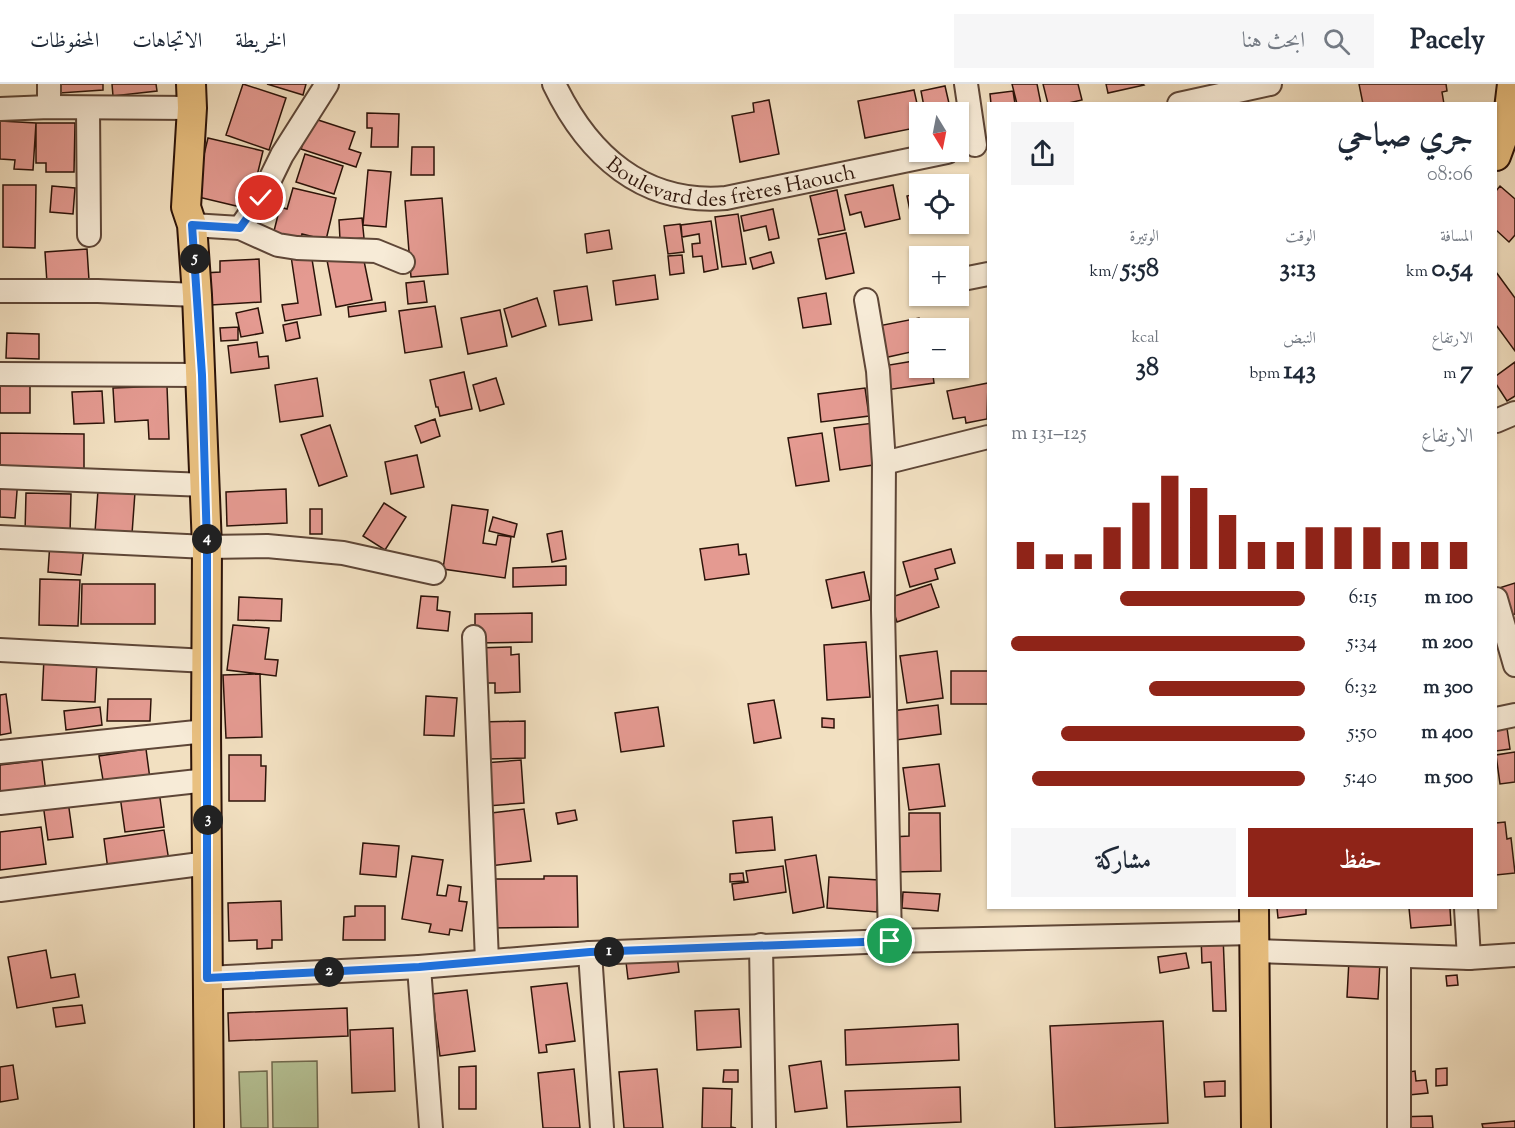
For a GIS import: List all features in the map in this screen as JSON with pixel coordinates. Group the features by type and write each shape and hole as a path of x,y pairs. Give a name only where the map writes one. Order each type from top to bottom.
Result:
{"main road":[{"path":"1504,152 1512,84"},
{"path":"191,96 186,207 192,225 202,375 206,485 209,1128"},
{"path":"1254,930 1256,1128"}],"street":[{"path":"49,84 49,107"},
{"path":"240,228 261,198 282,155 327,84"},
{"name":"Boulevard des frères Haouch","path":"554,84 577,124 610,162 641,184 659,192 707,200 726,198 909,160"},
{"path":"966,84 974,146"},
{"path":"1197,102 1225,99 1270,84"},
{"path":"0,109 88,108 191,96"},
{"path":"88,108 89,236"},
{"path":"192,225 240,228 278,245 297,248 366,250 385,254 403,262"},
{"path":"969,278 987,274"},
{"path":"0,291 98,291 197,295"},
{"path":"866,300 878,371 884,463 883,610 890,941"},
{"path":"0,374 202,375"},
{"path":"1497,421 1515,413"},
{"path":"884,463 987,437"},
{"path":"0,477 206,485"},
{"path":"0,537 207,547 267,546 343,553 434,573"},
{"path":"1497,611 1515,665"},
{"path":"474,637 487,961"},
{"path":"0,650 207,661"},
{"path":"1497,718 1515,715"},
{"path":"0,752 206,731"},
{"path":"0,803 207,780"},
{"path":"0,890 208,863"},
{"path":"1466,909 1469,958"},
{"path":"207,978 419,967 590,952 1254,930 1400,956 1469,958 1515,955"},
{"path":"761,945 764,1128"},
{"path":"590,952 602,1128"},
{"path":"1400,956 1400,1128"},
{"path":"419,967 430,1128"}],"green space":[{"path":"317,1061 318,1128 273,1128 272,1062"},
{"path":"267,1071 268,1128 241,1128 239,1072"}],"building":[{"path":"60,84 103,84 103,90 60,93"},
{"path":"112,84 156,84 157,91 113,96"},
{"path":"243,84 286,98 269,150 226,135"},
{"path":"267,84 306,84 303,95"},
{"path":"1012,84 1037,84 1041,102 1016,102"},
{"path":"1043,84 1078,84 1082,100 1048,102"},
{"path":"1106,84 1143,84 1144,85 1108,93"},
{"path":"1359,84 1446,84 1447,91 1442,92 1444,102 1363,102"},
{"path":"945,86 949,102 923,102 921,91"},
{"path":"914,90 917,102 909,102 909,129 865,138 858,101"},
{"path":"1013,91 1015,102 991,102 990,94"},
{"path":"769,100 779,154 740,162 732,116 754,112 753,103"},
{"path":"367,113 399,114 398,147 371,147 372,128 367,128"},
{"path":"312,118 355,132 349,149 361,153 356,167 301,149"},
{"path":"0,121 36,123 33,170 14,169 15,160 0,159"},
{"path":"36,123 75,123 74,172 46,172 46,163 36,163"},
{"path":"208,138 263,151 249,209 194,196"},
{"path":"412,147 434,147 434,175 411,175"},
{"path":"305,154 343,166 334,194 296,182"},
{"path":"368,170 391,172 386,227 363,225"},
{"path":"3,185 36,185 35,248 3,247"},
{"path":"893,185 900,219 865,227 861,212 850,215 845,195"},
{"path":"52,186 75,188 73,214 50,212"},
{"path":"1500,186 1515,199 1515,235 1509,242 1497,231 1497,190"},
{"path":"293,188 336,198 326,240 302,234 300,242 273,235 280,207 287,209"},
{"path":"837,190 845,230 819,235 810,196"},
{"path":"442,198 448,274 411,277 405,201"},
{"path":"773,209 779,238 769,240 766,226 744,231 741,216"},
{"path":"738,214 746,264 722,267 715,217"},
{"path":"362,218 364,238 340,240 339,220"},
{"path":"711,221 718,269 704,272 702,256 693,257 692,244 700,243 699,234 682,237 681,225"},
{"path":"680,224 684,252 668,254 664,226"},
{"path":"609,230 612,249 587,253 585,234"},
{"path":"846,233 854,273 826,279 818,239"},
{"path":"87,249 89,280 47,283 45,252"},
{"path":"771,252 774,263 753,269 750,258"},
{"path":"311,253 321,315 285,321 282,305 298,303 291,256"},
{"path":"326,255 363,256 372,300 336,307"},
{"path":"682,255 684,273 670,275 668,256"},
{"path":"259,259 261,302 211,305 204,273 220,272 220,261"},
{"path":"1497,273 1515,298 1515,351 1497,326"},
{"path":"655,275 658,299 616,305 613,281"},
{"path":"424,281 427,302 408,304 406,283"},
{"path":"587,286 592,320 559,325 554,291"},
{"path":"826,293 831,324 803,328 798,298"},
{"path":"537,298 546,326 512,337 504,309"},
{"path":"385,302 386,311 349,317 348,307"},
{"path":"435,306 442,347 405,353 399,311"},
{"path":"258,308 263,333 241,337 236,313"},
{"path":"500,310 507,346 468,354 461,318"},
{"path":"909,320 909,352 879,359 873,327"},
{"path":"297,322 300,338 286,341 283,325"},
{"path":"238,327 238,340 221,341 220,328"},
{"path":"7,333 39,334 39,359 6,358"},
{"path":"257,342 259,357 268,356 269,368 231,373 228,346"},
{"path":"909,362 909,378 933,378 934,383 886,390 883,366"},
{"path":"1515,362 1515,396 1507,401 1497,386 1497,375"},
{"path":"464,372 472,409 440,416 430,380"},
{"path":"317,378 323,416 280,422 275,385"},
{"path":"496,378 504,404 480,411 473,385"},
{"path":"0,380 30,380 30,413 0,413"},
{"path":"987,383 987,419 966,423 965,417 953,419 947,391"},
{"path":"167,386 169,439 149,439 148,420 115,422 113,388"},
{"path":"865,388 869,416 821,422 818,394"},
{"path":"102,391 104,423 74,424 72,392"},
{"path":"435,419 440,436 421,443 415,426"},
{"path":"874,423 880,464 840,470 834,428"},
{"path":"330,425 347,476 319,486 301,435"},
{"path":"0,433 84,434 84,473 0,473"},
{"path":"822,433 829,481 796,486 788,438"},
{"path":"417,455 424,487 391,494 385,462"},
{"path":"0,476 18,478 15,518 0,517"},
{"path":"286,489 287,523 227,526 226,492"},
{"path":"98,490 135,492 132,534 95,532"},
{"path":"26,493 71,494 70,534 25,533"},
{"path":"384,503 406,517 385,550 363,536"},
{"path":"452,505 488,510 483,543 496,545 498,535 511,537 505,578 443,569"},
{"path":"310,509 322,509 322,534 310,534"},
{"path":"493,517 517,524 514,537 489,531"},
{"path":"562,531 566,559 552,562 547,534"},
{"path":"50,542 84,545 81,575 48,572"},
{"path":"738,544 739,555 746,554 749,574 705,580 700,549"},
{"path":"951,549 955,563 935,569 938,579 910,587 903,562"},
{"path":"566,566 566,585 513,587 513,568"},
{"path":"864,572 870,600 832,608 826,580"},
{"path":"40,579 80,580 78,626 39,625"},
{"path":"1515,583 1515,614 1503,618 1497,589"},
{"path":"82,584 155,584 155,624 81,624"},
{"path":"931,584 939,607 897,622 889,598"},
{"path":"421,596 438,597 437,610 450,612 448,631 417,628"},
{"path":"239,597 282,599 281,621 238,620"},
{"path":"532,613 532,642 475,643 475,614"},
{"path":"233,625 269,628 265,659 278,660 276,676 227,670"},
{"path":"866,642 870,697 827,700 824,645"},
{"path":"511,647 511,655 519,654 520,692 495,693 495,683 477,683 476,648"},
{"path":"937,651 943,698 907,703 900,656"},
{"path":"44,658 97,660 95,702 42,700"},
{"path":"951,671 987,671 987,704 951,704"},
{"path":"260,674 262,737 226,738 223,675"},
{"path":"6,694 11,733 0,735 0,695"},
{"path":"426,696 457,698 454,736 424,735"},
{"path":"108,699 151,699 150,721 107,721"},
{"path":"774,700 781,738 754,743 748,704"},
{"path":"938,705 941,734 896,740 892,711"},
{"path":"100,707 102,725 66,730 64,711"},
{"path":"658,707 664,746 621,752 615,713"},
{"path":"822,718 834,719 834,728 822,727"},
{"path":"525,721 525,758 488,759 480,722"},
{"path":"1506,721 1510,749 1497,751 1497,722"},
{"path":"146,749 150,779 104,786 99,756"},
{"path":"1515,752 1515,782 1500,784 1497,755"},
{"path":"229,755 261,755 261,766 266,766 265,801 229,801"},
{"path":"42,760 46,793 0,798 0,765"},
{"path":"521,760 524,803 487,806 484,763"},
{"path":"939,764 945,806 909,810 903,768"},
{"path":"159,791 164,827 125,832 120,796"},
{"path":"68,801 73,837 48,840 43,804"},
{"path":"524,809 531,861 490,866 483,814"},
{"path":"575,810 577,820 558,824 556,813"},
{"path":"909,813 940,813 941,871 892,872 892,837 909,836"},
{"path":"772,817 775,850 736,853 733,821"},
{"path":"1505,822 1507,839 1511,838 1515,873 1497,875 1497,823"},
{"path":"41,827 46,864 0,870 0,832"},
{"path":"164,830 169,861 108,870 104,839"},
{"path":"363,843 399,846 396,877 360,874"},
{"path":"816,855 824,907 793,913 785,860"},
{"path":"412,856 443,860 437,895 446,896 448,885 461,887 459,901 467,902 462,931 450,929 449,935 429,932 431,924 402,919"},
{"path":"783,866 786,892 734,900 732,884 748,882 746,871"},
{"path":"743,873 744,881 730,882 730,874"},
{"path":"544,876 577,876 578,927 488,928 488,879 544,879"},
{"path":"829,877 879,880 877,912 827,908"},
{"path":"903,892 940,894 938,911 902,908"},
{"path":"281,901 282,940 272,940 272,948 257,949 257,940 229,941 228,903"},
{"path":"355,906 385,906 385,940 343,940 344,917 355,916"},
{"path":"1277,909 1306,909 1306,914 1278,918"},
{"path":"1409,909 1450,909 1451,925 1411,928"},
{"path":"1223,935 1226,1011 1213,1011 1211,962 1202,963 1201,936"},
{"path":"46,950 51,978 75,974 79,997 17,1008 8,957"},
{"path":"1186,953 1189,968 1160,973 1158,957"},
{"path":"677,955 679,972 628,979 626,962"},
{"path":"1349,960 1380,962 1378,999 1347,997"},
{"path":"1457,975 1458,985 1447,986 1446,976"},
{"path":"567,983 575,1041 546,1045 547,1052 539,1053 531,987"},
{"path":"467,990 475,1051 440,1056 432,994"},
{"path":"82,1005 85,1023 56,1027 53,1008"},
{"path":"347,1008 348,1036 229,1041 228,1013"},
{"path":"739,1009 741,1047 697,1050 695,1011"},
{"path":"1163,1021 1168,1123 1055,1128 1050,1026"},
{"path":"958,1024 959,1060 846,1065 845,1030"},
{"path":"393,1028 395,1091 352,1093 350,1030"},
{"path":"821,1061 827,1108 795,1112 789,1066"},
{"path":"13,1065 18,1099 0,1102 0,1067"},
{"path":"476,1066 476,1109 459,1109 459,1067"},
{"path":"1447,1068 1447,1085 1436,1086 1436,1069"},
{"path":"574,1069 580,1128 543,1128 538,1073"},
{"path":"657,1069 663,1128 624,1128 619,1072"},
{"path":"724,1070 738,1070 738,1082 723,1082"},
{"path":"1415,1071 1416,1081 1426,1080 1428,1093 1399,1096 1396,1074"},
{"path":"1225,1081 1225,1096 1205,1097 1204,1082"},
{"path":"960,1087 961,1122 847,1127 845,1091"},
{"path":"703,1088 732,1089 731,1127 736,1128 702,1128"},
{"path":"1432,1116 1433,1128 1395,1128 1395,1117"},
{"path":"1515,1121 1515,1128 1483,1128 1482,1124"}],"route":[{"path":"261,198 240,228 192,225 202,375 206,485 207,978 419,967 590,952 890,941"}]}
